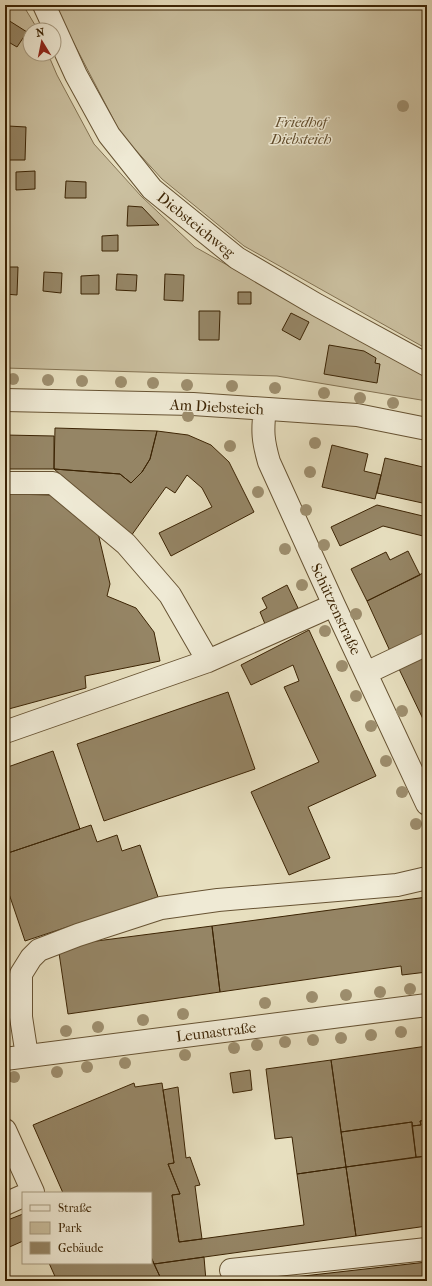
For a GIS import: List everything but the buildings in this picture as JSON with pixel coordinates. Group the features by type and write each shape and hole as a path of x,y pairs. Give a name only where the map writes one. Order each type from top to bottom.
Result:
{"street":[{"name":"Diebsteichweg","path":"44,5 76,75 109,136 152,189 237,258 317,305 427,365"},
{"name":"Am Diebsteich","path":"5,400 193,404 357,415 427,429"},
{"name":"Schützenstraße","path":"265,409 263,427 264,443 269,462 334,606 427,804"},
{"path":"5,483 53,483 126,544 170,595 208,661"},
{"path":"5,732 208,661 334,606"},
{"path":"366,674 427,644"},
{"path":"27,1056 22,1017 21,974 31,958 39,950 78,935 161,908 218,900 397,885 427,878"},
{"name":"Leunastraße","path":"5,1059 427,1005"},
{"path":"5,1130 33,1192"},
{"path":"5,1204 22,1196"},
{"path":"231,1270 427,1249"}],"green space":[{"path":"5,5 23,5 33,22 22,22 22,62 51,62 94,144 141,196 195,247 427,377 427,401 277,376 5,368"},
{"name":"Friedhof Diebsteich","path":"54,5 427,5 427,349 244,246 162,179 121,134"}]}
